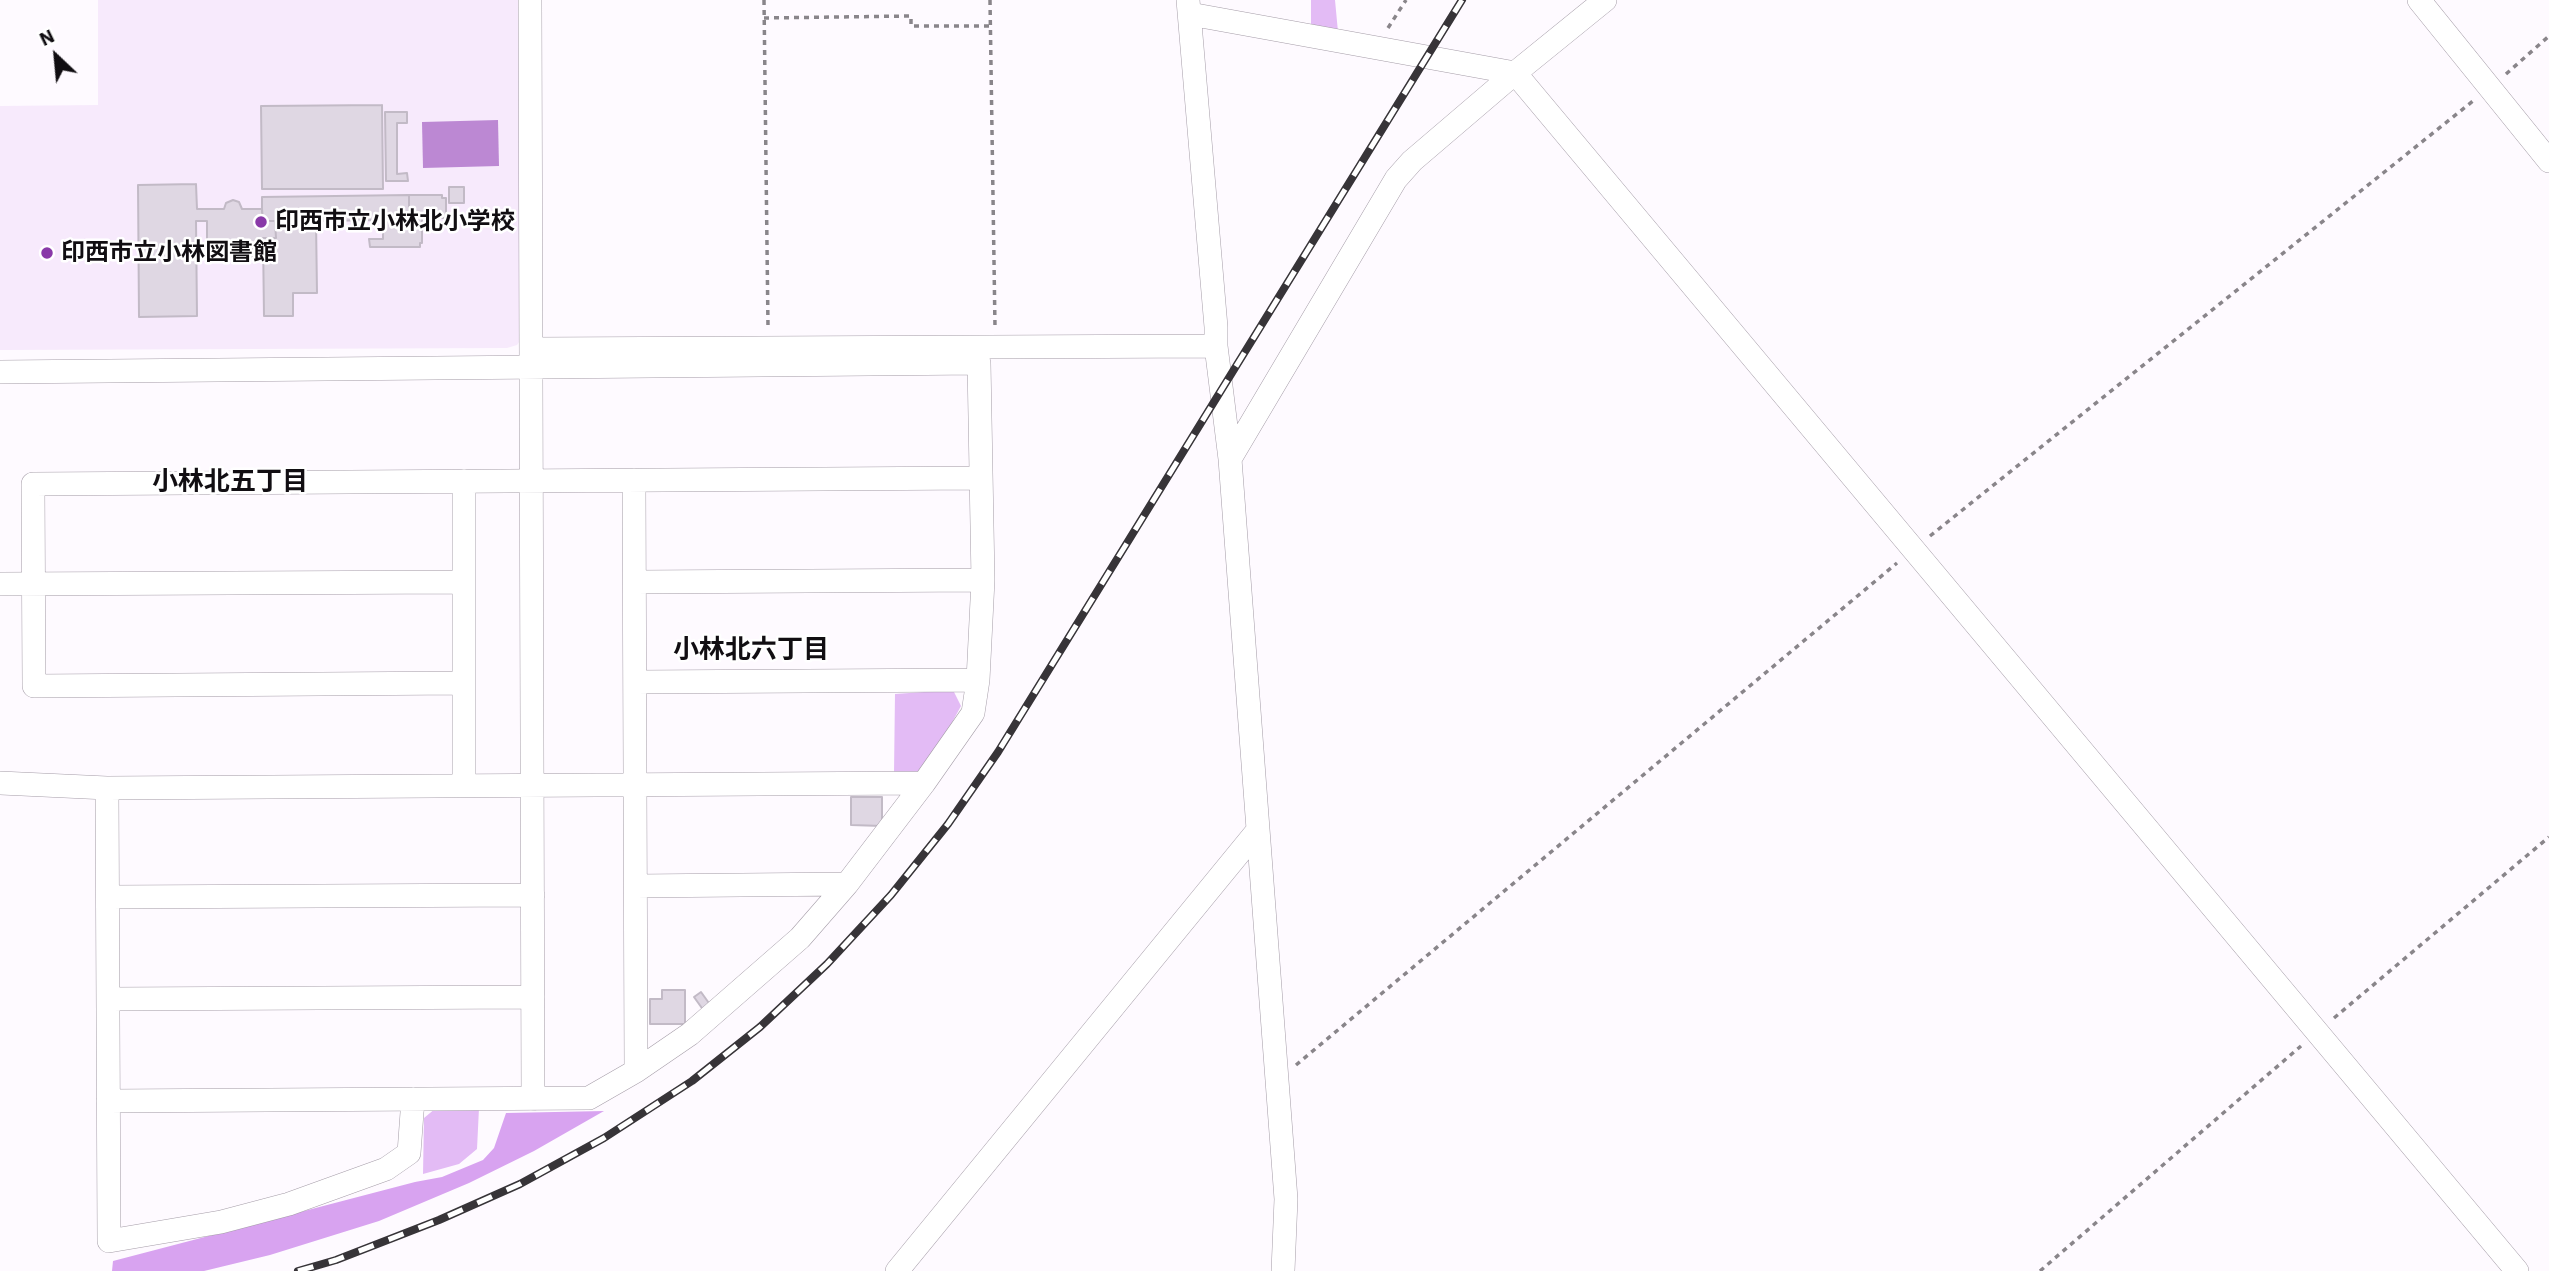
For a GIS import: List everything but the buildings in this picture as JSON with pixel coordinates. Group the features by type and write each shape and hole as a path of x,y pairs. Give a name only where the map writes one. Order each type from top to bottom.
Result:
{"street":[{"path":"530,0 533,1098"},
{"path":"1230,459 1396,179 1412,161 1605,0"},
{"path":"2419,0 2549,161"},
{"path":"1283,1271 1286,1199 1230,459 1216,346 1189,7 1376,48 1515,73 2517,1271"},
{"path":"0,372 531,358 768,348 1216,346"},
{"path":"108,1101 589,1098 636,1071 690,1034 800,938 847,884 973,713 978,680 983,580 979,363 531,358"},
{"path":"464,683 34,686 33,484 981,478"},
{"path":"634,480 636,1071"},
{"path":"464,481 464,786"},
{"path":"635,582 983,580"},
{"path":"0,584 464,582"},
{"path":"635,682 978,680"},
{"path":"0,783 107,788 924,783"},
{"path":"107,788 109,1241 221,1223 289,1204 386,1169 410,1153 413,1099"},
{"path":"897,1271 1258,830"},
{"path":"636,886 847,884"},
{"path":"108,897 533,895"},
{"path":"108,999 533,997"}],"path":[{"path":"764,0 768,348"},
{"path":"990,0 995,346"},
{"path":"1376,48 1406,0"},
{"path":"764,18 911,16 911,26 991,26"},
{"path":"2040,1271 2549,837"}],"shaded area":[{"name":"印西市立小林北小学校","path":"98,0 521,0 523,337 517,345 507,348 0,350 0,106 98,105"},
{"path":"1311,0 1335,0 1338,32 1311,27"},
{"path":"498,120 499,166 423,168 422,122"},
{"path":"953,690 961,706 931,761 919,775 894,773 895,694"},
{"path":"436,1108 479,1108 477,1149 459,1164 423,1174 424,1118"},
{"path":"604,1111 534,1151 469,1183 379,1221 270,1255 204,1271 112,1271 113,1261 442,1177 483,1160 494,1148 506,1113"}],"railway":[{"path":"298,1271 336,1260 439,1220 520,1184 604,1138 692,1081 760,1027 827,964 891,895 948,824 998,752 1462,0"}],"place":[{"name":"印西市立小林北小学校","path":"261,222"},
{"name":"印西市立小林図書館","path":"47,253"}],"district":[{"name":"小林北五丁目","path":"230,482"},
{"name":"小林北六丁目","path":"751,650"}]}
